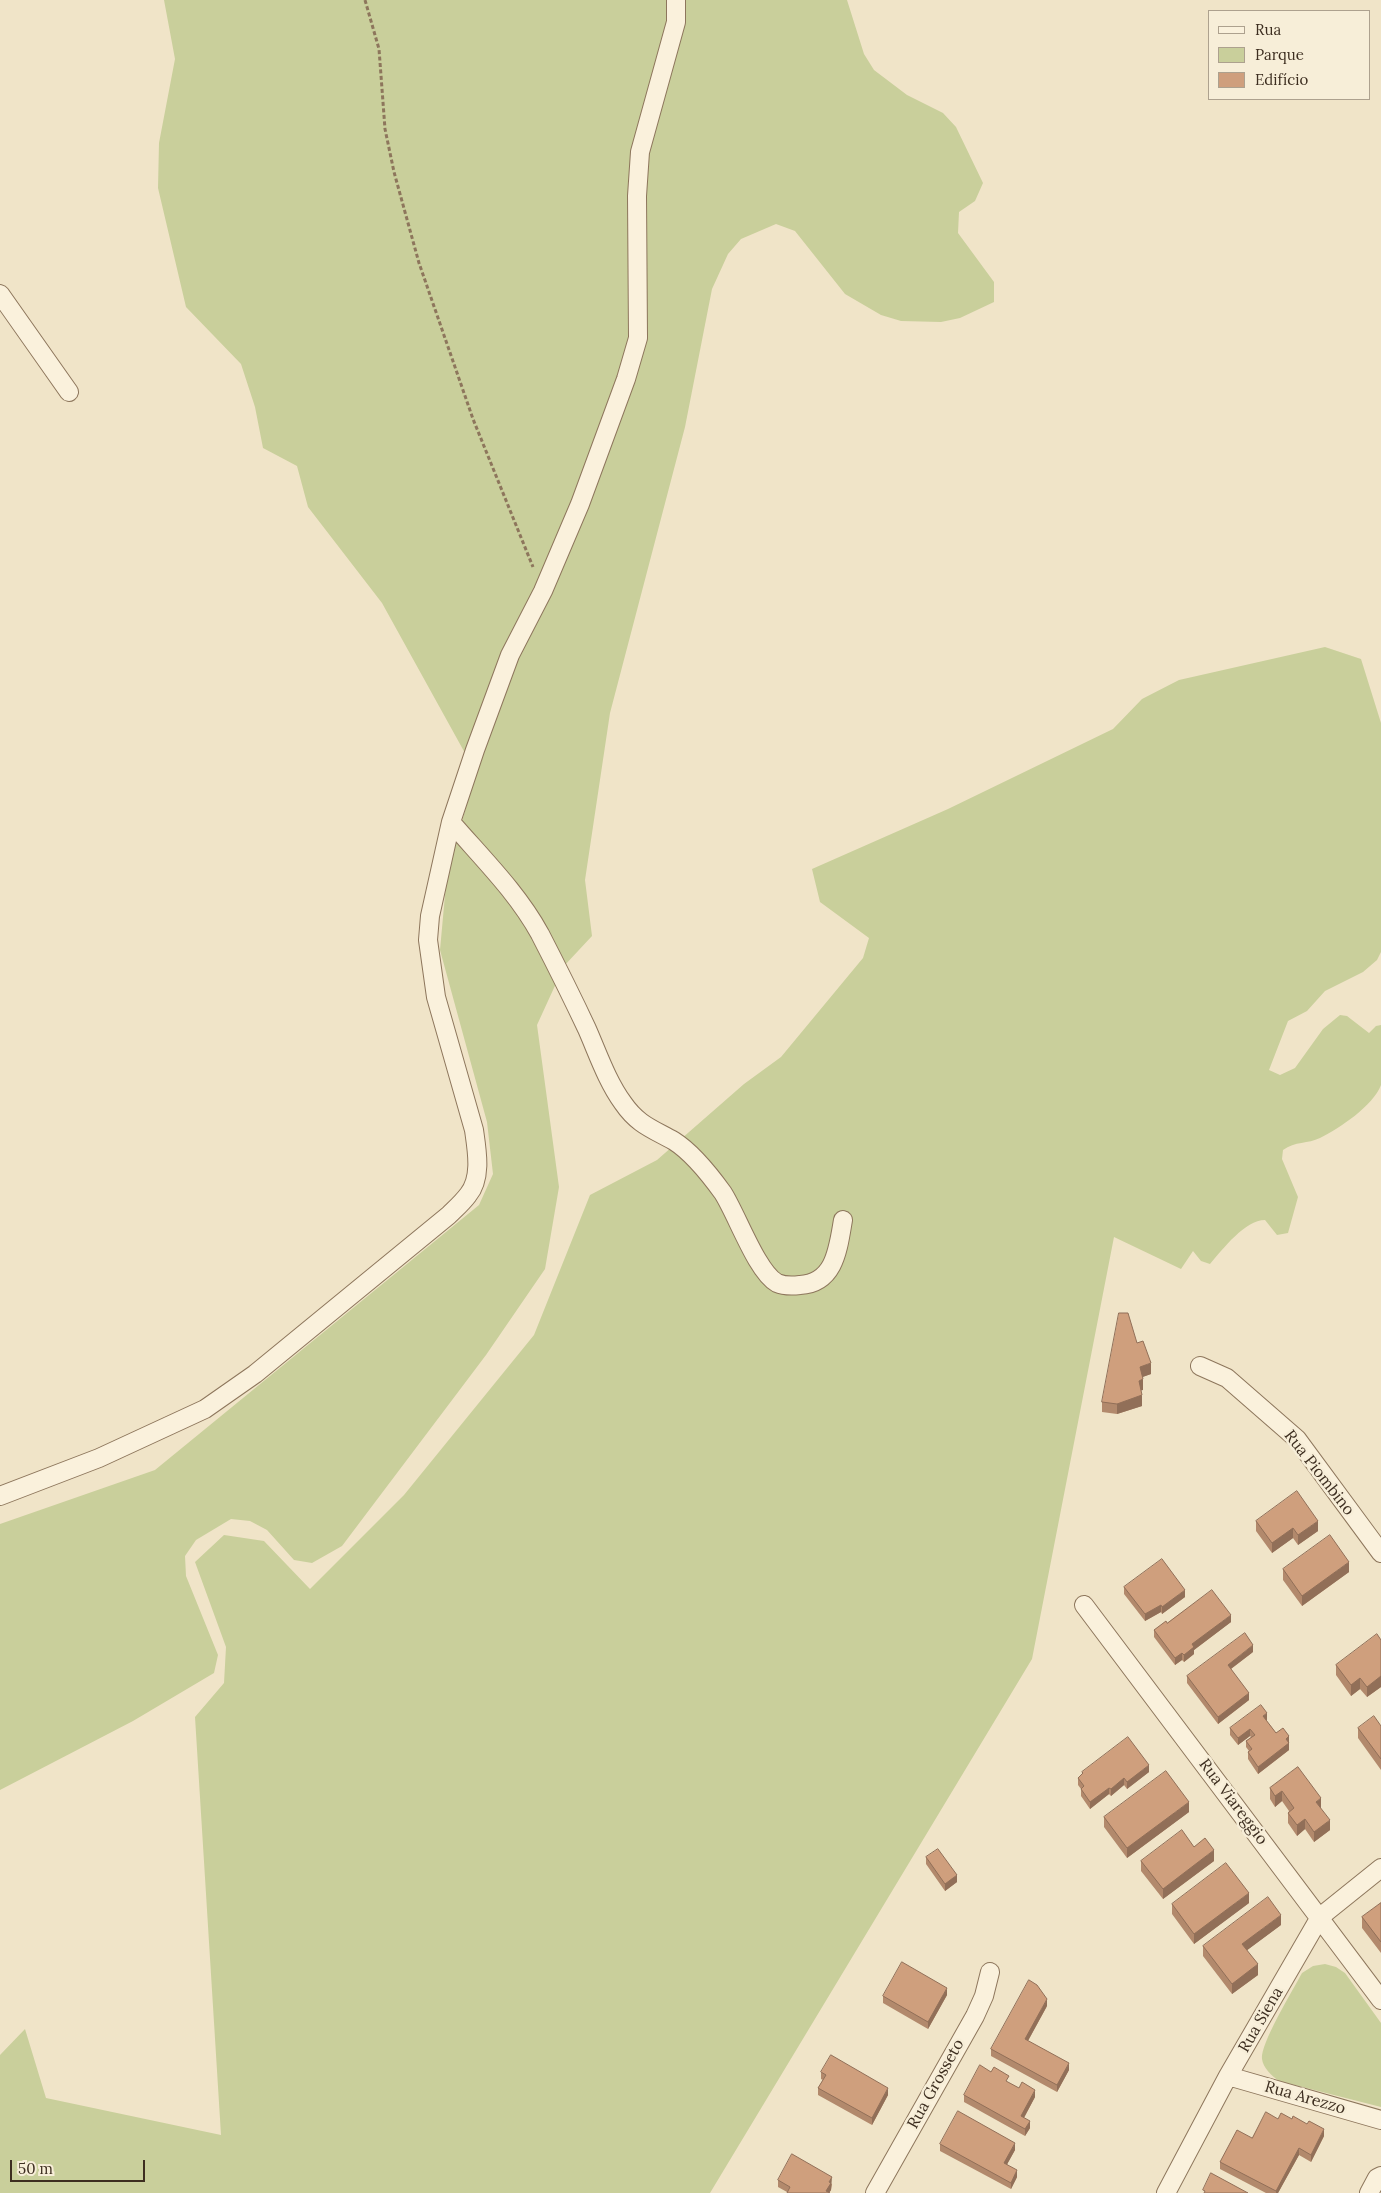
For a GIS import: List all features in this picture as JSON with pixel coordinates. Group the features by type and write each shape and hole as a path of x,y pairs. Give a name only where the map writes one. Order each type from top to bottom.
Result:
{"street":[{"path":"0,1496 99,1458 205,1409 263,1367 449,1215 470,1194 478,1171 478,1152 474,1130 436,997 428,940 430,916 451,822 475,750 510,655 543,591 580,504 626,379 638,338 637,196 640,152 676,22 676,0"},
{"path":"0,294 68,392"},
{"path":"451,822 521,903 539,934 587,1030 604,1071 624,1104 643,1125 676,1142 703,1167 739,1221 759,1264 772,1278 778,1283 790,1286 816,1283 826,1275 838,1251 843,1220"},
{"name":"Rua Piombino","path":"1200,1366 1227,1378 1297,1440 1381,1553"},
{"name":"Rua Viareggio","path":"1084,1605 1381,2000"},
{"name":"Rua Siena","path":"1166,2193 1228,2076 1320,1917 1381,1868"},
{"name":"Rua Grosseto","path":"875,2193 975,2016 984,1996 990,1972"},
{"name":"Rua Arezzo","path":"1228,2076 1381,2120"},
{"path":"1369,2193 1377,2178 1381,2176"}],"path":[{"path":"365,0 379,49 387,138 419,263 472,419 543,591"}],"green space":[{"path":"164,0 847,0 864,54 874,70 907,95 943,113 956,127 983,183 975,201 959,212 958,233 994,282 994,302 960,318 941,322 901,321 881,315 845,294 795,231 776,224 741,239 728,254 712,289 685,427 610,713 585,880 592,936 564,966 537,1025 559,1187 545,1269 486,1355 342,1546 312,1563 294,1560 267,1530 250,1521 231,1519 196,1540 185,1556 186,1576 218,1655 214,1673 133,1721 0,1790 0,1524 155,1470 479,1205 493,1174 487,1122 440,950 447,873 476,773 382,603 308,507 297,466 263,448 255,407 241,364 186,307 158,188 159,143 175,59"},
{"path":"1325,647 1361,659 1381,723 1381,952 1377,960 1363,972 1325,991 1307,1011 1288,1021 1269,1070 1280,1075 1295,1068 1323,1029 1340,1015 1347,1016 1369,1033 1376,1026 1381,1025 1381,1085 1371,1101 1355,1116 1328,1134 1315,1140 1292,1145 1283,1150 1282,1159 1298,1197 1288,1233 1277,1235 1265,1220 1257,1221 1235,1236 1210,1264 1201,1261 1193,1251 1181,1269 1114,1237 1032,1659 710,2193 0,2193 0,2055 25,2029 46,2098 221,2135 195,1717 224,1683 226,1647 195,1562 224,1535 264,1541 310,1589 404,1495 534,1335 590,1195 657,1160 744,1084 781,1057 863,958 869,938 820,902 812,869 948,809 1113,729 1142,699 1179,680"},
{"path":"1325,1964 1336,1967 1345,1973 1381,2023 1381,2107 1279,2081 1264,2066 1262,2059 1266,2042 1302,1973 1313,1966"}],"building":[{"path":"1119,1313 1128,1313 1137,1343 1143,1341 1151,1363 1140,1367 1143,1379 1139,1381 1142,1395 1117,1404 1102,1402"},
{"path":"1297,1491 1318,1521 1298,1535 1293,1528 1272,1543 1256,1521"},
{"path":"1330,1535 1349,1562 1302,1596 1283,1569"},
{"path":"1162,1559 1185,1590 1162,1607 1161,1605 1145,1614 1124,1587"},
{"path":"1212,1590 1231,1615 1192,1644 1194,1647 1184,1655 1182,1653 1175,1658 1154,1630 1166,1621 1167,1623"},
{"path":"1245,1633 1253,1645 1228,1665 1249,1693 1218,1717 1187,1676"},
{"path":"1377,1634 1381,1640 1381,1676 1367,1687 1360,1678 1351,1685 1336,1665"},
{"path":"1261,1705 1267,1713 1263,1716 1276,1733 1283,1728 1289,1736 1286,1739 1289,1743 1258,1767 1248,1752 1252,1749 1246,1741 1255,1735 1250,1729 1238,1738 1230,1728"},
{"path":"1374,1716 1381,1726 1381,1759 1358,1728"},
{"path":"1128,1737 1149,1765 1127,1782 1124,1778 1090,1802 1081,1789 1084,1786 1078,1778 1082,1772"},
{"path":"1298,1767 1321,1798 1316,1802 1330,1820 1314,1832 1305,1819 1297,1825 1288,1813 1294,1808 1282,1791 1275,1796 1270,1788"},
{"path":"1166,1771 1189,1802 1127,1848 1104,1817"},
{"path":"1182,1830 1194,1847 1205,1838 1214,1850 1163,1889 1141,1861"},
{"path":"938,1849 957,1875 945,1884 926,1857"},
{"path":"1226,1863 1249,1893 1194,1934 1172,1904"},
{"path":"1268,1897 1281,1915 1242,1944 1258,1964 1232,1984 1203,1946"},
{"path":"1381,1903 1381,1942 1362,1917"},
{"path":"902,1962 947,1988 928,2022 883,1996"},
{"path":"1029,1980 1037,1985 1047,1999 1025,2039 1069,2063 1057,2085 991,2049"},
{"path":"831,2055 888,2088 872,2118 818,2088 826,2075 821,2072"},
{"path":"980,2065 991,2072 994,2067 1009,2076 1006,2081 1019,2088 1022,2082 1035,2090 1021,2116 1030,2121 1025,2129 964,2095"},
{"path":"958,2111 1015,2143 1004,2163 1017,2170 1011,2183 940,2144"},
{"path":"1266,2112 1278,2119 1281,2113 1292,2119 1293,2116 1307,2124 1309,2121 1324,2129 1311,2155 1299,2148 1276,2191 1220,2162 1237,2130 1252,2138"},
{"path":"792,2154 832,2177 826,2191 830,2193 787,2193 790,2187 778,2180"},
{"path":"1211,2173 1248,2193 1204,2193 1205,2191 1203,2190"}]}
